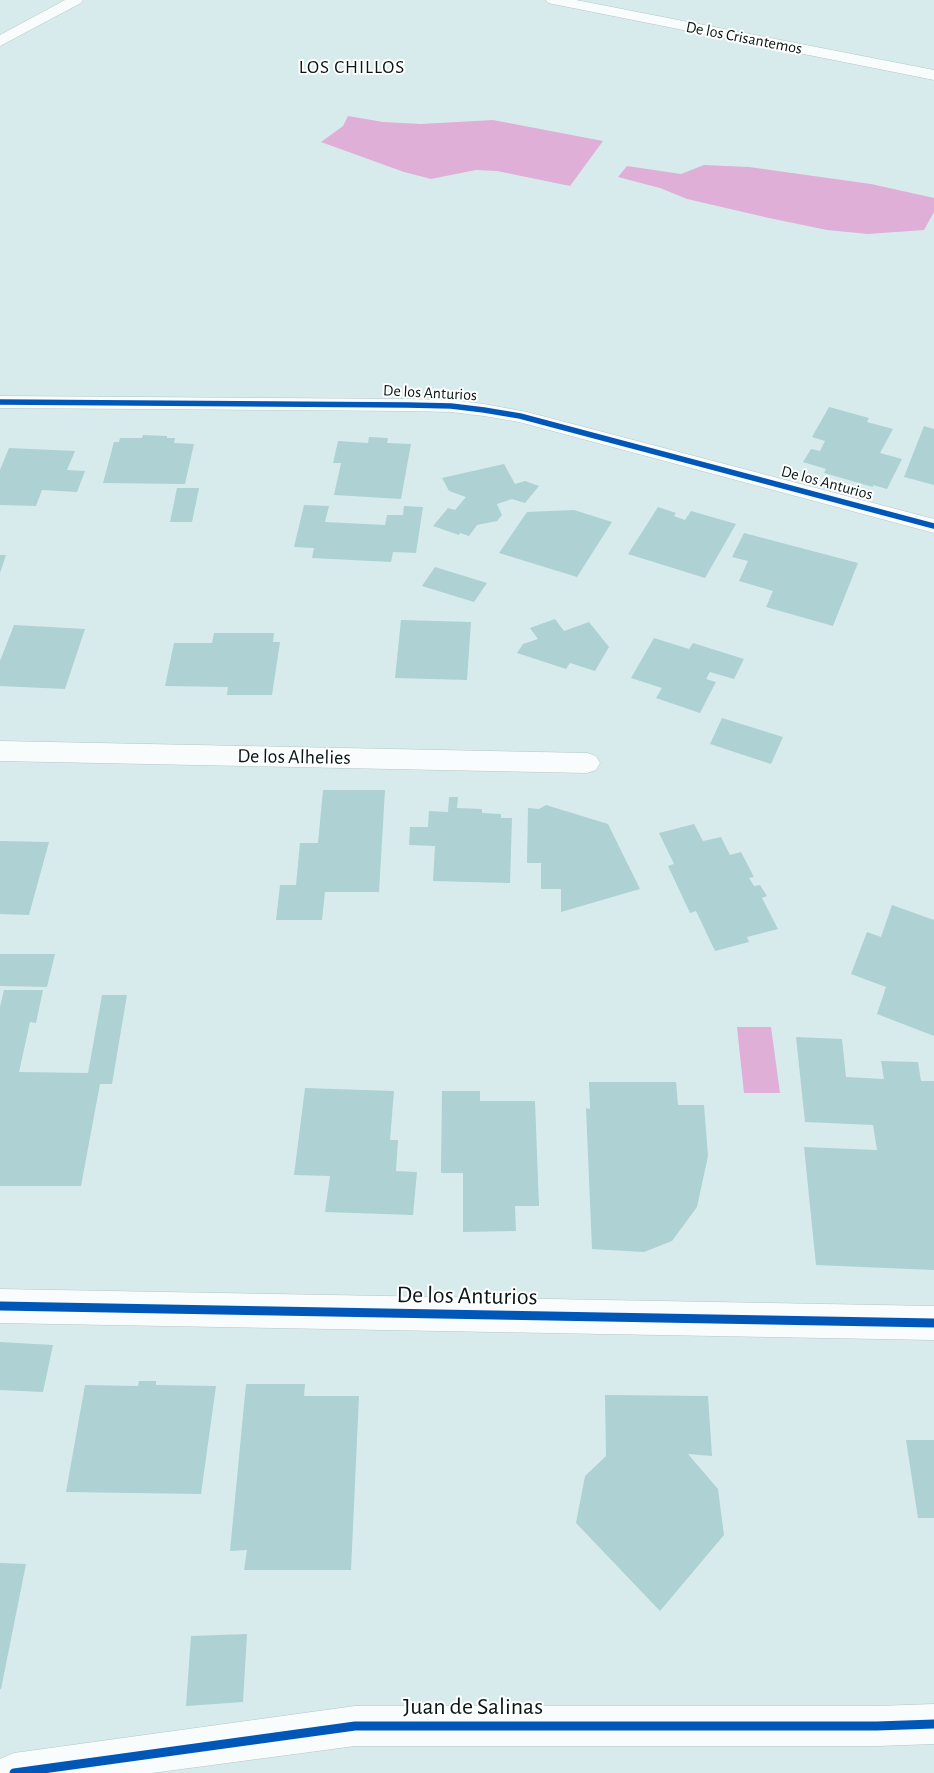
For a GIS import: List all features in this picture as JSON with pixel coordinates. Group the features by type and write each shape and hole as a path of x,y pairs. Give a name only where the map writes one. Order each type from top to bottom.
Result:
{"street":[{"path":"0,41 76,0"},
{"name":"De los Crisantemos","path":"553,0 934,76"},
{"name":"De los Anturios","path":"0,402 408,405 451,406 484,410 520,416 934,526"},
{"name":"De los Alhelies","path":"0,752 587,763"},
{"name":"De los Anturios","path":"0,1306 934,1323"},
{"name":"Juan de Salinas","path":"14,1773 354,1726 878,1726 934,1724"}],"shaded area":[{"path":"348,116 383,122 421,124 493,120 603,141 570,186 497,171 476,170 431,179 404,172 321,142 343,126"},
{"path":"704,165 749,167 871,184 934,198 934,212 924,230 868,234 827,230 687,199 660,188 618,177 627,166 681,174"},
{"path":"737,1027 771,1027 780,1093 744,1093"}],"building":[{"path":"829,407 869,418 867,422 893,429 880,453 902,459 887,489 873,485 873,487 824,473 826,469 803,462 811,449 820,451 825,441 812,437"},
{"path":"924,426 934,429 934,485 904,477"},
{"path":"143,435 167,436 167,438 175,438 174,443 194,444 185,484 103,483 114,442 119,442 120,438 142,438"},
{"path":"369,437 388,438 387,443 411,444 401,499 334,495 341,463 333,463 338,441 368,443"},
{"path":"9,448 75,451 67,470 85,471 77,492 42,490 36,506 0,505 0,470"},
{"path":"504,464 515,484 525,481 539,486 525,503 512,499 497,504 502,515 497,521 477,525 469,536 460,533 459,535 433,526 448,508 455,510 466,497 449,491 442,478"},
{"path":"177,488 199,488 192,522 170,522"},
{"path":"304,505 329,506 325,522 385,525 387,515 403,515 404,506 423,507 416,553 393,552 391,562 312,558 314,548 294,547"},
{"path":"658,507 676,513 674,516 685,520 691,511 736,524 705,578 628,554"},
{"path":"574,510 612,522 577,577 499,553 527,512"},
{"path":"744,533 858,563 833,626 766,607 773,591 739,581 748,561 732,557"},
{"path":"0,555 6,555 0,573"},
{"path":"435,567 487,583 474,602 422,586"},
{"path":"555,619 564,631 589,622 609,647 595,671 570,663 566,669 517,653 523,644 538,639 530,628"},
{"path":"401,620 471,622 467,680 395,678"},
{"path":"14,625 85,629 65,689 0,686 0,661"},
{"path":"214,633 274,633 273,642 280,642 272,695 227,695 228,687 165,686 174,643 212,643"},
{"path":"654,638 689,649 693,643 744,659 734,679 710,672 706,679 716,682 700,713 656,698 662,688 631,678"},
{"path":"722,718 783,737 771,764 710,744"},
{"path":"323,790 385,790 379,892 325,892 322,920 276,920 280,885 296,885 300,843 318,843"},
{"path":"449,797 458,797 457,808 482,809 482,813 501,814 501,818 512,818 510,883 433,881 435,846 409,845 410,827 428,827 429,811 448,812"},
{"path":"546,805 608,824 640,889 561,912 561,889 541,889 541,863 527,863 528,808 539,809"},
{"path":"694,824 703,841 721,837 730,855 741,852 754,877 749,878 754,886 760,885 767,896 762,898 778,929 747,937 749,942 715,951 696,911 690,913 668,866 674,864 659,833"},
{"path":"0,841 49,842 29,915 0,914"},
{"path":"892,905 934,920 934,1036 877,1014 886,987 851,974 867,932 881,937"},
{"path":"0,954 55,954 47,987 0,986"},
{"path":"4,990 43,990 36,1023 30,1022 19,1072 88,1073 102,995 127,995 112,1084 100,1084 81,1186 0,1186 0,1007"},
{"path":"796,1037 842,1039 846,1077 884,1079 881,1061 918,1062 921,1081 934,1081 934,1270 816,1265 804,1147 877,1150 873,1125 805,1122"},
{"path":"589,1082 676,1082 678,1105 704,1105 708,1156 697,1207 672,1241 644,1252 592,1249 586,1108 590,1109"},
{"path":"305,1088 394,1091 390,1140 398,1140 396,1171 417,1172 413,1215 325,1212 330,1176 294,1175"},
{"path":"442,1091 480,1091 480,1101 535,1101 539,1206 515,1206 516,1231 463,1232 463,1173 441,1173"},
{"path":"0,1342 53,1345 43,1392 0,1390"},
{"path":"139,1381 156,1381 156,1385 216,1386 201,1494 66,1492 85,1385 138,1386"},
{"path":"246,1384 305,1384 304,1396 359,1396 351,1570 244,1570 247,1550 230,1551"},
{"path":"605,1395 708,1396 712,1456 688,1454 718,1489 724,1535 660,1611 576,1523 585,1476 606,1456"},
{"path":"906,1440 934,1440 934,1518 918,1518"},
{"path":"0,1563 26,1564 1,1689 0,1689"},
{"path":"247,1634 243,1702 186,1706 191,1636"}],"cycle path":[{"path":"0,402 408,405 451,406 484,410 520,416 934,526"},
{"path":"0,1306 934,1323"},
{"path":"14,1773 355,1726 877,1726 934,1724"}],"district":[{"name":"LOS CHILLOS","path":"352,67"}]}
